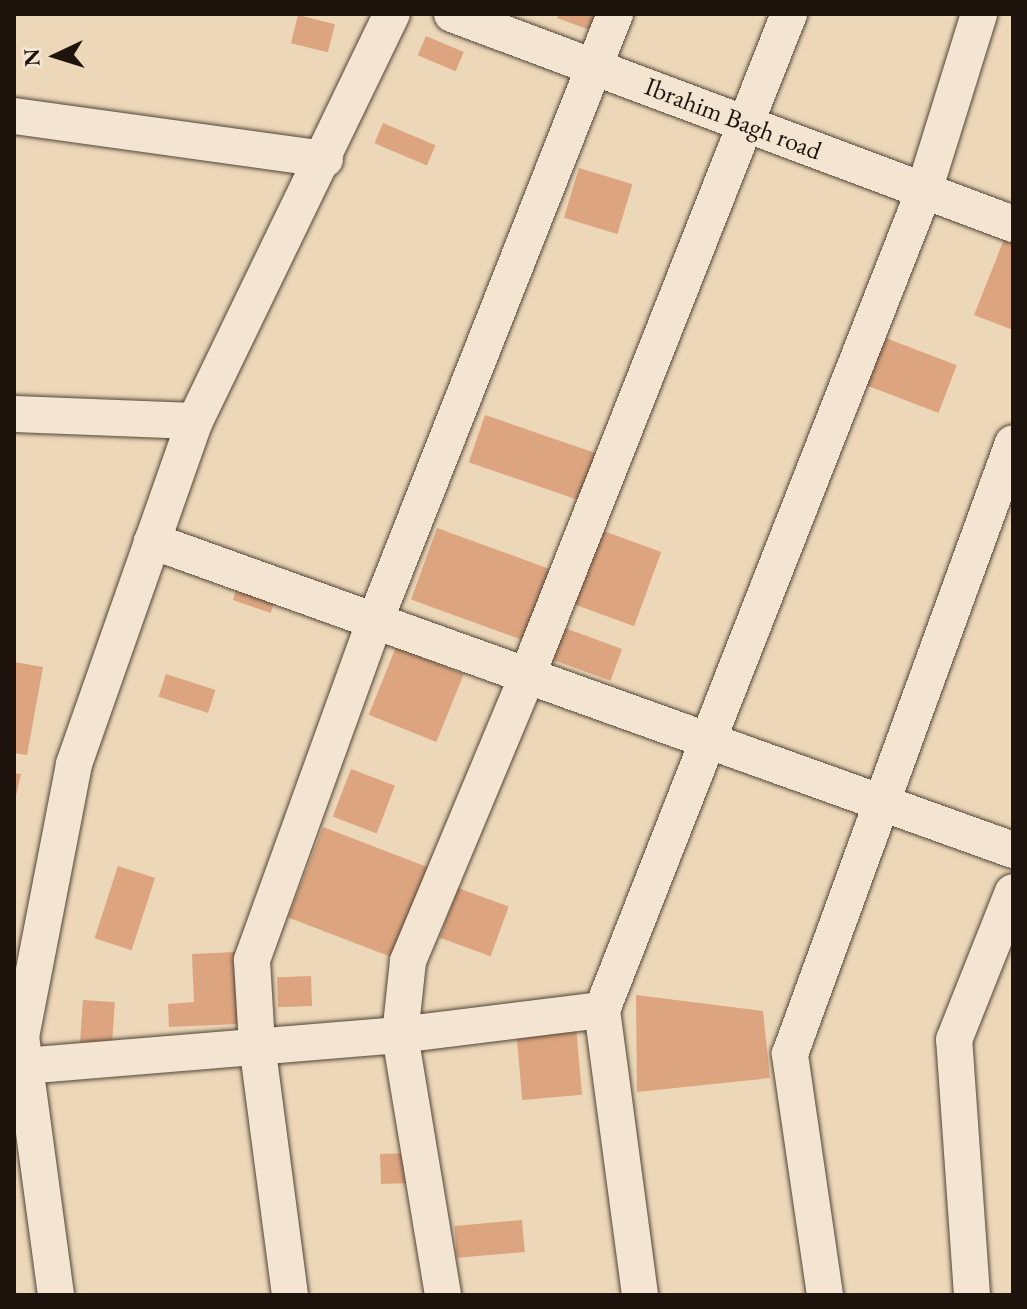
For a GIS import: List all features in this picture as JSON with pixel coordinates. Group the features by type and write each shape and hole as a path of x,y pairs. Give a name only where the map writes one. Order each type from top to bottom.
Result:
{"street":[{"path":"56,1295 19,1047 74,764 195,421 325,159 392,14"},
{"name":"Ibrahim Bagh road","path":"452,14 1013,224"},
{"path":"290,1295 257,1045 252,960 375,621 615,14"},
{"path":"443,1295 400,1035 408,961 527,676 748,125 789,14"},
{"path":"640,1295 602,1010 704,739 924,191 979,14"},
{"path":"14,116 325,159"},
{"path":"14,414 195,421"},
{"path":"825,1295 790,1054 1013,443"},
{"path":"152,541 1013,850"},
{"path":"972,1295 954,1040 1013,892"},
{"path":"19,1047 257,1045 400,1035 602,1010"}],"building":[{"path":"559,14 596,14 590,30 557,18"},
{"path":"298,15 335,24 328,52 291,43"},
{"path":"426,36 464,52 456,71 418,55"},
{"path":"383,123 435,145 427,166 374,143"},
{"path":"579,168 633,184 617,234 564,218"},
{"path":"1007,232 1013,235 1013,330 974,315"},
{"path":"883,337 957,365 938,413 865,385"},
{"path":"485,415 607,457 591,504 469,462"},
{"path":"437,528 554,570 528,642 411,599"},
{"path":"601,530 661,552 634,626 574,604"},
{"path":"239,582 277,595 271,613 233,600"},
{"path":"562,627 622,649 611,681 550,659"},
{"path":"396,647 464,674 436,742 369,715"},
{"path":"14,662 43,667 27,755 14,753"},
{"path":"166,674 215,690 208,713 159,697"},
{"path":"351,769 395,786 377,833 333,817"},
{"path":"14,773 21,774 15,800 14,800"},
{"path":"323,827 433,869 398,960 288,918"},
{"path":"118,866 155,878 132,950 95,938"},
{"path":"458,888 509,906 491,956 440,938"},
{"path":"235,952 238,1024 169,1027 168,1004 194,1002 192,954"},
{"path":"311,976 312,1006 278,1007 277,977"},
{"path":"636,995 763,1011 770,1078 637,1092"},
{"path":"83,1000 115,1002 112,1044 80,1042"},
{"path":"576,1026 582,1095 522,1100 516,1031"},
{"path":"409,1153 410,1183 381,1184 380,1154"},
{"path":"522,1220 525,1252 457,1258 454,1226"}]}
